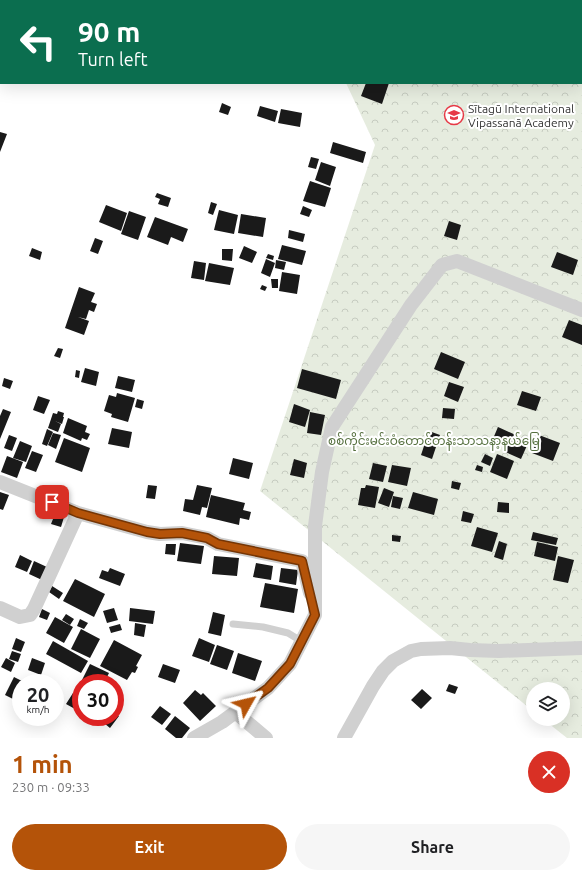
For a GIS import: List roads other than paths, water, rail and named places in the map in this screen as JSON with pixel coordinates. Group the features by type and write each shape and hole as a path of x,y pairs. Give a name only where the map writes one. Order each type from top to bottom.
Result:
{"street":[{"path":"194,738 222,722 268,688 290,664 315,615 315,526 322,472 332,426 411,304 442,265 457,261 582,310"},
{"path":"0,482 78,513 147,532 160,534 182,533 207,538 218,544 302,561 315,615"},
{"path":"0,608 20,617 30,616 78,513"},
{"path":"344,738 383,671 393,661 411,651 421,649 450,648 499,651 582,648"},
{"path":"235,712 266,738"}],"lane":[{"path":"233,624 263,627 288,633 302,641"}],"place":[{"name":"Sītagū International Vipassanā Academy","path":"454,115"}],"park label":[{"name":"စစ်ကိုင်းမင်းဝံတောင်တန်းသာသနာ့နယ်မြေ","path":"434,440"}]}
